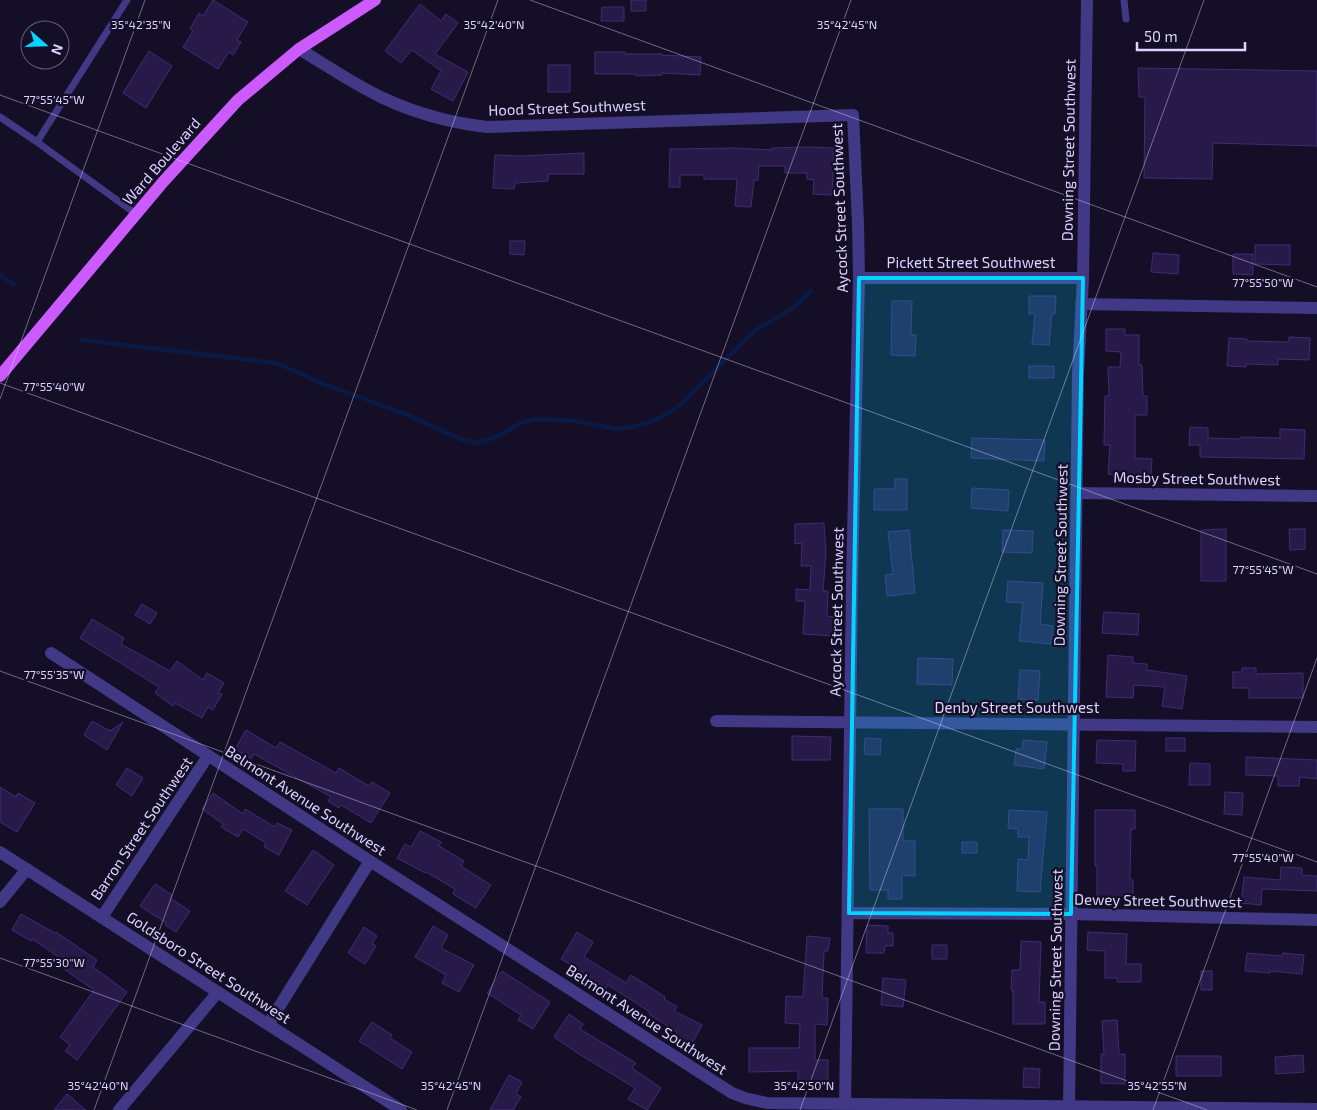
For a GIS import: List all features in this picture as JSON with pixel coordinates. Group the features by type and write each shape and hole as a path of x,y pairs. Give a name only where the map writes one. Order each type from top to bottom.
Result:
{"main road":[{"name":"Ward Boulevard","path":"0,376 191,150 238,100 300,49 375,0"}],"street":[{"name":"Downing Street Southwest","path":"1069,1108 1078,375 1082,278 1087,0"},
{"name":"Hood Street Southwest","path":"300,49 382,98 416,111 463,124 487,127 853,115"},
{"name":"Aycock Street Southwest","path":"845,1107 859,278 853,115"},
{"name":"Pickett Street Southwest","path":"859,278 1082,278"},
{"path":"1081,304 1317,308"},
{"name":"Mosby Street Southwest","path":"1077,493 1317,496"},
{"name":"Belmont Avenue Southwest","path":"51,653 370,861 732,1093 745,1098 767,1103 845,1107 1317,1109"},
{"name":"Denby Street Southwest","path":"716,721 1317,728"},
{"name":"Barron Street Southwest","path":"102,917 208,756"},
{"name":"Goldsboro Street Southwest","path":"0,852 401,1110"},
{"path":"268,1023 370,861"},
{"path":"0,902 27,869"},
{"name":"Dewey Street Southwest","path":"848,913 1071,914 1317,920"},
{"path":"119,1110 218,992"}],"lane":[{"path":"37,142 127,0"},
{"path":"1124,0 1126,19"},
{"path":"0,117 136,214"}],"highlighted area":[{"path":"859,278 1083,278 1071,914 849,913"}],"building":[{"path":"213,0 248,22 237,40 241,42 233,55 229,52 218,69 183,47 193,31 190,29 199,13 203,16"},
{"path":"631,0 646,0 646,11 631,11"},
{"path":"420,4 441,21 446,14 458,23 435,54 468,72 453,101 431,89 441,71 412,50 401,63 385,51"},
{"path":"602,7 624,7 624,21 601,21"},
{"path":"149,51 172,66 146,108 123,93"},
{"path":"595,52 701,57 700,75 662,73 662,75 636,76 636,74 595,74"},
{"path":"548,65 570,65 570,92 548,92"},
{"path":"1138,68 1317,71 1317,146 1213,143 1212,179 1144,178 1145,97 1139,97"},
{"path":"733,148 772,150 772,148 834,148 832,195 813,194 814,180 807,179 807,173 785,173 785,166 759,166 758,180 754,180 751,207 735,206 737,179 704,179 704,175 680,175 680,187 669,187 670,149"},
{"path":"584,153 584,174 548,174 548,181 515,183 514,189 493,188 495,155 520,156"},
{"path":"510,241 525,241 524,255 510,254"},
{"path":"1255,245 1290,245 1290,265 1255,264"},
{"path":"1153,253 1179,255 1178,274 1151,272"},
{"path":"1233,254 1253,254 1253,275 1233,274"},
{"path":"1029,296 1056,296 1055,314 1052,314 1049,345 1032,344 1035,314 1029,314"},
{"path":"892,301 912,301 911,335 916,335 915,356 891,355"},
{"path":"1106,329 1125,329 1125,335 1139,335 1139,365 1142,365 1143,396 1147,396 1147,415 1135,415 1135,458 1152,459 1151,477 1108,474 1110,445 1104,445 1105,396 1109,396 1108,367 1120,367 1121,352 1106,351"},
{"path":"1289,337 1310,338 1309,360 1278,359 1278,365 1246,364 1246,367 1227,366 1229,338 1247,339 1247,341 1289,342"},
{"path":"1029,366 1054,366 1054,378 1029,378"},
{"path":"1190,427 1208,428 1208,438 1240,439 1241,437 1280,438 1280,429 1305,430 1304,459 1200,457 1200,445 1189,445"},
{"path":"972,438 1045,440 1044,461 971,458"},
{"path":"895,479 907,479 907,510 874,510 874,489 895,489"},
{"path":"972,488 1009,490 1008,511 971,508"},
{"path":"824,523 826,552 823,591 828,591 827,616 834,617 833,636 803,634 805,601 796,601 796,589 810,590 811,566 801,566 802,543 795,544 795,524"},
{"path":"1226,529 1226,581 1201,581 1201,530"},
{"path":"1289,529 1305,529 1305,549 1290,550"},
{"path":"909,530 915,593 887,596 885,575 893,574 888,532"},
{"path":"1003,530 1033,531 1032,553 1002,552"},
{"path":"1008,581 1043,583 1040,624 1053,626 1051,644 1019,641 1023,603 1006,602"},
{"path":"142,604 157,613 150,624 135,615"},
{"path":"1104,612 1139,614 1138,635 1102,633"},
{"path":"92,619 124,638 121,644 170,671 177,661 203,680 207,673 224,683 218,693 222,694 213,710 208,707 202,718 175,703 173,706 155,693 159,687 80,638"},
{"path":"1108,655 1133,657 1133,663 1147,664 1147,670 1187,676 1182,709 1162,706 1165,687 1134,685 1133,698 1106,697"},
{"path":"918,658 953,659 952,685 917,684"},
{"path":"1242,668 1256,668 1256,674 1303,673 1303,698 1249,698 1249,688 1233,688 1233,672 1242,672"},
{"path":"1020,670 1040,671 1038,700 1018,699"},
{"path":"92,721 110,731 123,722 107,750 84,735"},
{"path":"246,730 276,748 280,742 336,773 339,768 369,786 372,782 390,793 371,823 341,805 339,808 328,801 331,797 254,754 251,759 235,749"},
{"path":"792,736 831,737 830,760 792,760"},
{"path":"865,738 881,739 880,755 864,754"},
{"path":"1166,738 1185,738 1185,751 1166,751"},
{"path":"1023,740 1047,742 1044,769 1014,765 1016,749 1022,749"},
{"path":"1097,740 1136,741 1135,771 1123,771 1123,764 1096,763"},
{"path":"1246,757 1317,760 1317,779 1300,777 1299,786 1278,786 1278,776 1246,775"},
{"path":"1190,763 1210,764 1210,785 1189,785"},
{"path":"127,768 143,778 132,796 116,785"},
{"path":"0,787 16,797 18,793 35,803 17,832 0,822"},
{"path":"1225,792 1243,793 1242,815 1224,814"},
{"path":"213,793 243,814 245,809 275,827 277,823 292,830 279,855 264,847 266,843 243,829 238,837 221,827 223,824 202,809"},
{"path":"869,809 903,809 903,841 915,841 915,876 902,875 902,899 888,899 888,890 870,890"},
{"path":"1009,810 1047,812 1040,892 1017,891 1018,859 1028,860 1029,837 1018,837 1018,829 1008,828"},
{"path":"1095,810 1135,810 1135,829 1131,829 1130,880 1133,880 1133,899 1097,899"},
{"path":"420,831 441,842 439,846 464,861 461,866 491,885 476,908 453,894 455,889 397,858 405,844 411,847"},
{"path":"962,842 977,842 977,853 962,853"},
{"path":"313,850 334,865 307,905 285,891"},
{"path":"1281,867 1302,868 1302,875 1317,876 1317,891 1262,889 1261,905 1241,903 1244,877 1280,880"},
{"path":"155,884 172,895 170,898 190,911 176,932 140,906"},
{"path":"21,914 56,932 97,960 93,967 127,992 77,1060 65,1051 70,1045 60,1037 94,990 65,970 69,964 32,939 31,941 12,930"},
{"path":"867,925 888,926 888,933 893,933 893,946 885,946 884,953 866,953"},
{"path":"433,926 448,935 441,948 474,965 459,992 442,983 446,975 415,957"},
{"path":"364,927 377,936 372,944 376,946 365,964 348,953"},
{"path":"577,932 593,942 584,957 626,983 631,975 677,1007 674,1011 702,1025 693,1042 690,1040 688,1044 674,1037 677,1032 649,1014 650,1012 608,985 604,991 588,982 591,977 561,959"},
{"path":"1088,932 1127,934 1126,964 1141,964 1141,982 1117,982 1117,978 1105,978 1105,951 1087,950"},
{"path":"807,936 830,938 828,951 824,951 822,998 828,998 827,1025 815,1024 815,1060 828,1060 828,1084 798,1084 798,1071 749,1072 749,1048 799,1048 800,1024 785,1023 786,996 803,997"},
{"path":"1021,941 1041,942 1039,1002 1045,1002 1045,1024 1013,1024 1012,970 1020,970"},
{"path":"932,945 947,945 947,959 932,959"},
{"path":"1247,953 1282,956 1283,953 1304,955 1302,974 1245,971"},
{"path":"502,971 550,1002 533,1029 518,1020 521,1015 487,993"},
{"path":"1201,971 1212,971 1212,990 1201,990"},
{"path":"883,978 906,980 903,1007 881,1005"},
{"path":"569,1014 583,1024 580,1029 636,1063 632,1068 661,1088 647,1110 628,1099 635,1088 554,1037"},
{"path":"1117,1020 1119,1054 1125,1054 1125,1084 1101,1083 1101,1054 1104,1054 1102,1021"},
{"path":"372,1022 392,1035 390,1038 412,1052 402,1069 359,1041"},
{"path":"1303,1055 1304,1072 1276,1074 1275,1057"},
{"path":"1176,1056 1221,1056 1221,1076 1176,1076"},
{"path":"1024,1068 1040,1069 1039,1088 1023,1087"},
{"path":"509,1075 522,1082 516,1094 521,1097 513,1110 490,1110"},
{"path":"67,1094 86,1110 54,1110"}],"waterway":[{"path":"0,275 13,284"},
{"path":"82,340 276,363 326,385 408,415 460,439 477,443 494,438 523,422 539,419 574,421 616,429 650,422 680,405 755,330 793,308 811,291"}]}
